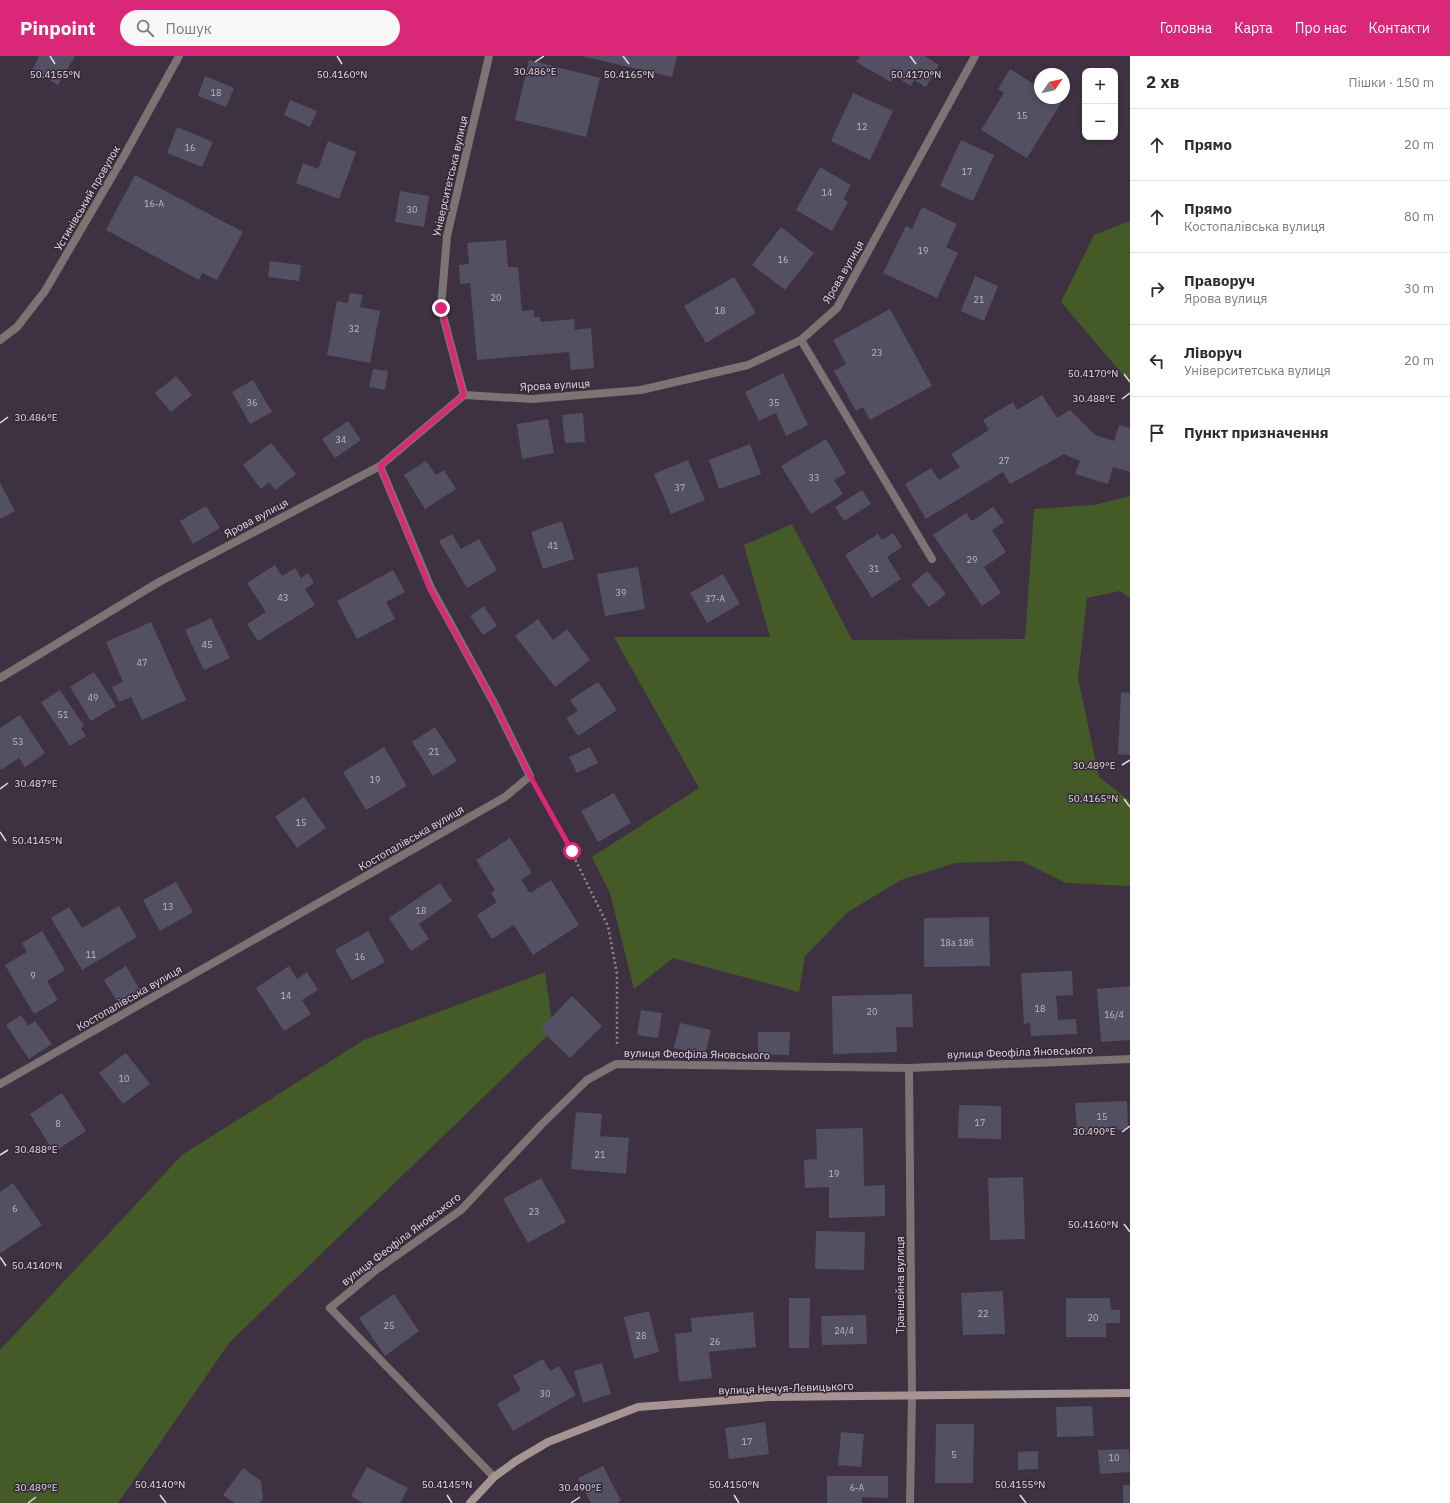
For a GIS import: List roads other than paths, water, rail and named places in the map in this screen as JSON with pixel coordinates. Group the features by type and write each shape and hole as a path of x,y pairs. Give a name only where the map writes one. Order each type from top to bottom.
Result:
{"street":[{"name":"Устинівський провулок","path":"0,340 17,327 45,291 124,156 179,56"},
{"name":"Університетська вулиця","path":"464,395 441,308 447,236 489,56"},
{"name":"Ярова вулиця","path":"0,678 159,582 380,466 464,395 532,399 641,390 748,365 801,340 837,308 975,56"},
{"path":"801,340 932,560"},
{"name":"Костопалівська вулиця","path":"0,1084 504,797 530,776 494,703 430,588 380,466"},
{"name":"вулиця Феофіла Яновського","path":"494,1477 330,1308 376,1270 460,1210 541,1125 587,1080 616,1064 909,1068 1130,1059"},
{"name":"Траншейна вулиця","path":"909,1068 912,1395 910,1503"},
{"name":"вулиця Нечуя-Левицького","path":"470,1503 494,1477 516,1461 548,1442 638,1408 770,1397 1130,1393"}]}
